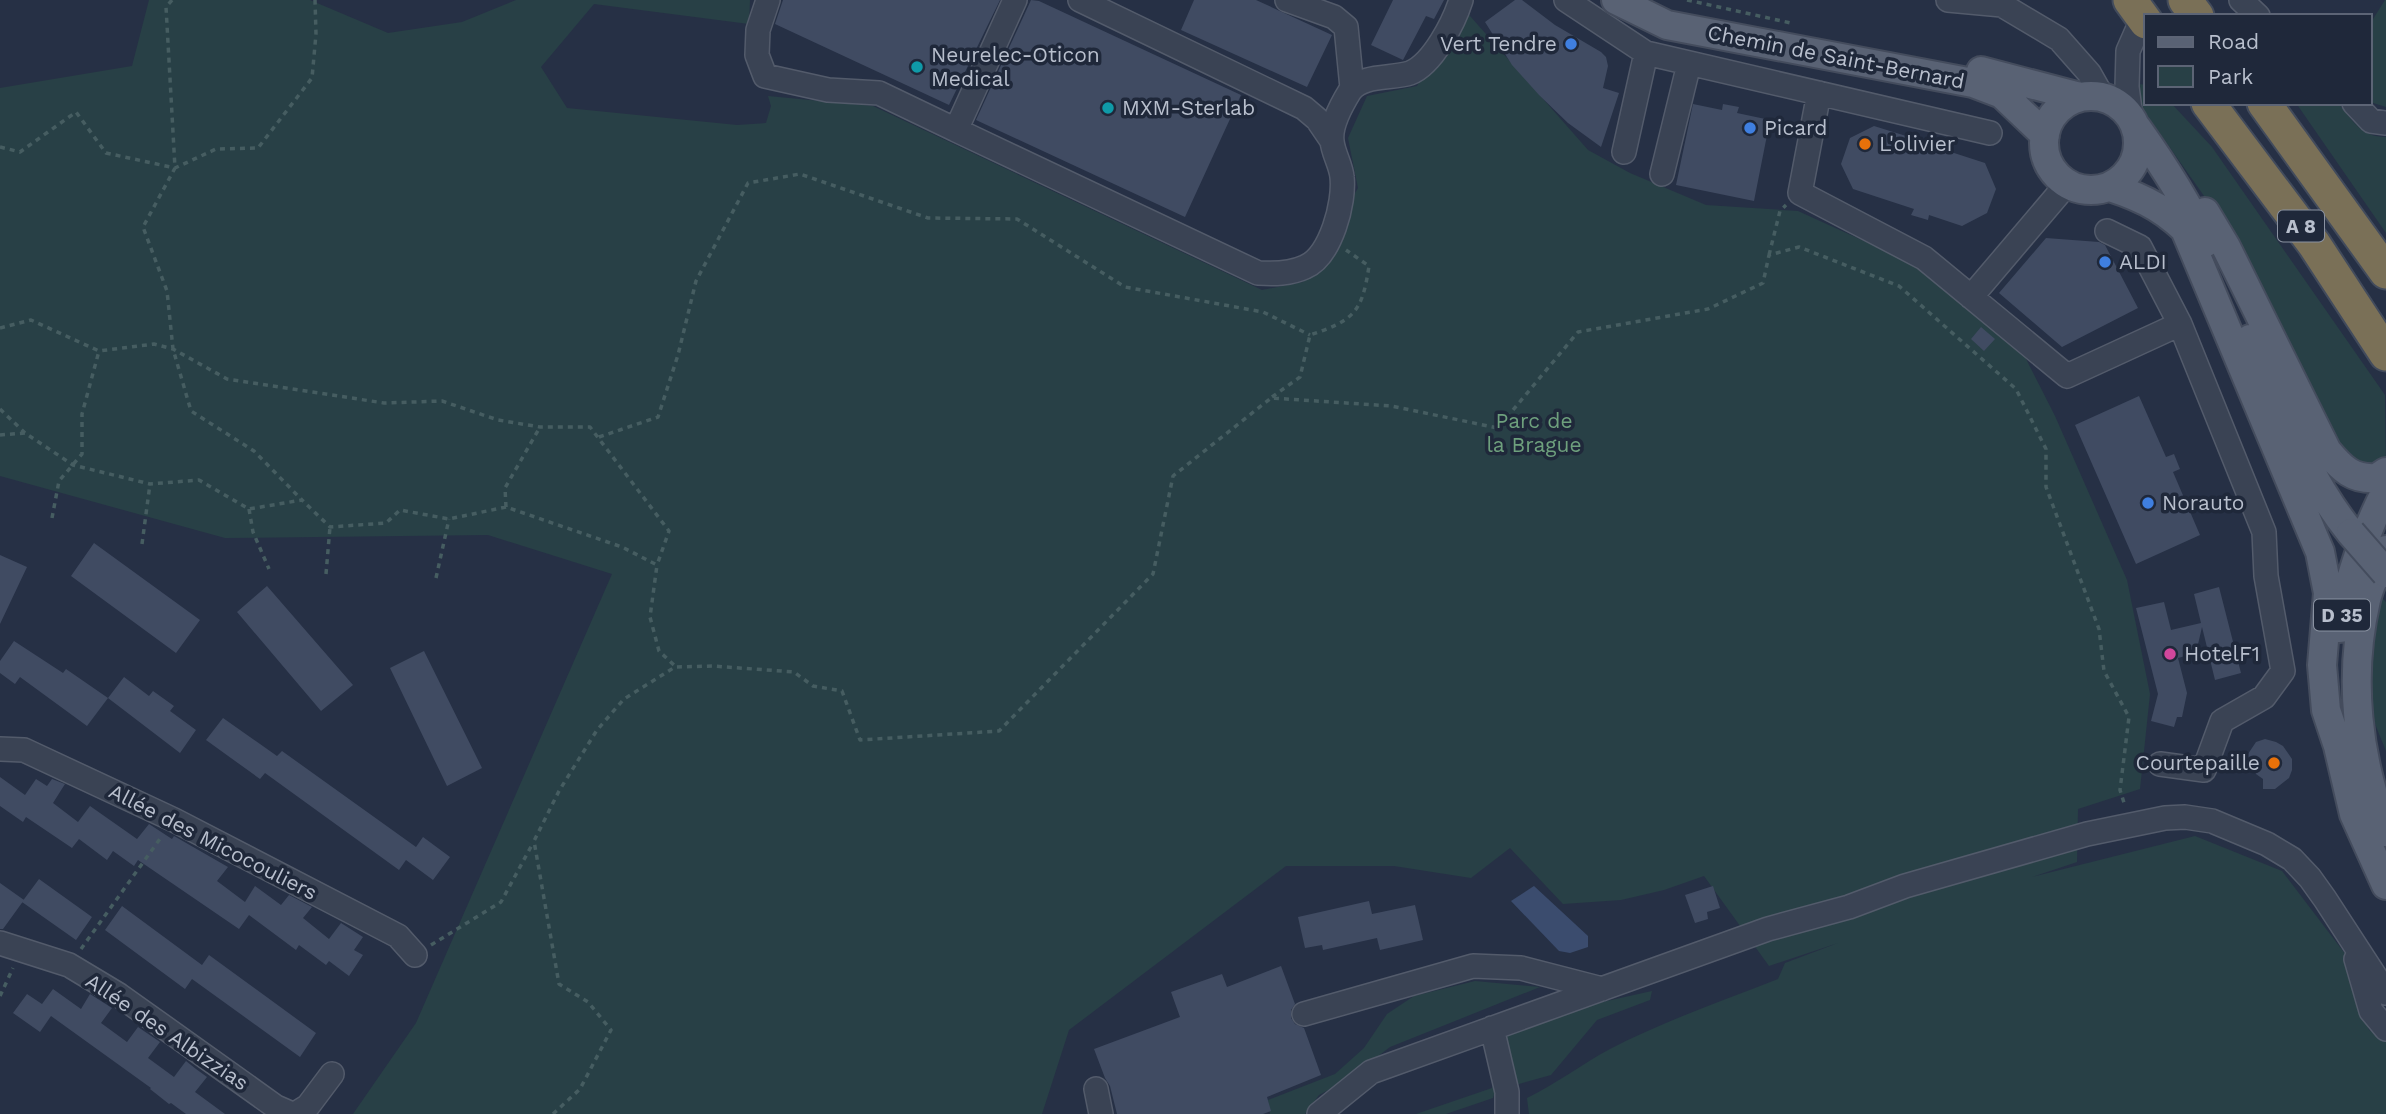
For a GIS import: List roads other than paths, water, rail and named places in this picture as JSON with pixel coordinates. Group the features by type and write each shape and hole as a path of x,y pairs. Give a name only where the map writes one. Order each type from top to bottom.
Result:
{"highway":[{"name":"A 8","path":"2210,105 2314,244 2386,354"},
{"name":"A 8","path":"2265,105 2386,272"}],"main road":[{"name":"Chemin de Saint-Bernard","path":"1616,0 1667,25 1973,83 2003,93 2045,135"},
{"name":"Chemin de Saint-Bernard","path":"1654,0 1670,8 1776,31 1941,60 2091,96"},
{"path":"2134,122 2139,142 2137,156 2122,180 2110,187 2081,189 2062,180 2046,156 2045,135 2049,122 2056,110 2067,102 2091,96 2113,100 2134,122 2187,202 2315,482 2334,512 2386,573"},
{"path":"2165,167 2193,195 2208,215 2328,451 2342,470 2353,476 2377,478 2386,472"},
{"path":"2110,187 2154,204 2171,214 2212,256"},
{"path":"2184,227 2320,552 2328,593 2322,639 2322,687 2326,710 2338,746"},
{"name":"D 35","path":"2386,491 2375,511 2344,599 2334,698 2338,746 2354,814 2386,885"},
{"name":"D 35","path":"2386,550 2367,597 2359,646 2357,684 2363,760 2375,805 2386,832"}],"street":[{"path":"768,0 758,30 757,55 765,76 828,90 879,93 1258,273 1280,274 1308,266 1330,239 1338,219 1343,178 1332,141 1317,119 1304,108 1080,0"},
{"path":"956,130 1016,0"},
{"path":"1287,0 1334,17 1346,27 1352,88"},
{"path":"1332,141 1338,114 1352,88 1365,81 1412,72 1423,65 1456,15 1461,0"},
{"path":"1566,0 1646,53 1990,133"},
{"path":"1948,0 2000,3 2059,39 2089,73 2091,96"},
{"path":"2241,0 2256,14"},
{"path":"2134,122 2127,87 2128,51 2140,13"},
{"path":"1624,152 1646,53"},
{"path":"1662,174 1689,64"},
{"path":"1819,93 1800,193 1924,258 2067,376 2179,324"},
{"path":"2356,105 2371,121 2386,123"},
{"path":"1966,292 2062,180"},
{"path":"2107,232 2140,247 2179,324 2264,532 2266,576 2283,671 2264,697 2222,721 2204,770 2160,764"},
{"name":"Allée des Micocouliers","path":"0,749 24,750 174,820 398,936 415,955"},
{"path":"1319,1114 1371,1072 1768,929 1849,907 1905,886 2022,852 2165,818 2199,818 2267,844 2292,859 2310,878 2386,993"},
{"path":"2350,936 2371,1011 2386,1028"},
{"name":"Allée des Albizzias","path":"8,946 69,965 119,995 276,1107 293,1114 309,1106 332,1074"},
{"path":"1304,1014 1473,966 1521,968 1602,989"},
{"path":"1492,1028 1507,1092 1507,1114"},
{"path":"1096,1089 1101,1114"}],"water":[{"path":"1534,886 1588,936 1588,947 1570,953 1559,951 1511,901"}],"place":[{"name":"Vert Tendre","path":"1571,44"},
{"name":"Neurelec-Oticon Medical","path":"917,67"},
{"name":"MXM-Sterlab","path":"1108,108"},
{"name":"Picard","path":"1750,128"},
{"name":"L'olivier","path":"1865,144"},
{"name":"ALDI","path":"2105,262"},
{"name":"Norauto","path":"2148,503"},
{"name":"HotelF1","path":"2170,654"},
{"name":"Courtepaille","path":"2274,763"}],"park label":[{"name":"Parc de la Brague","path":"1534,433"}]}
